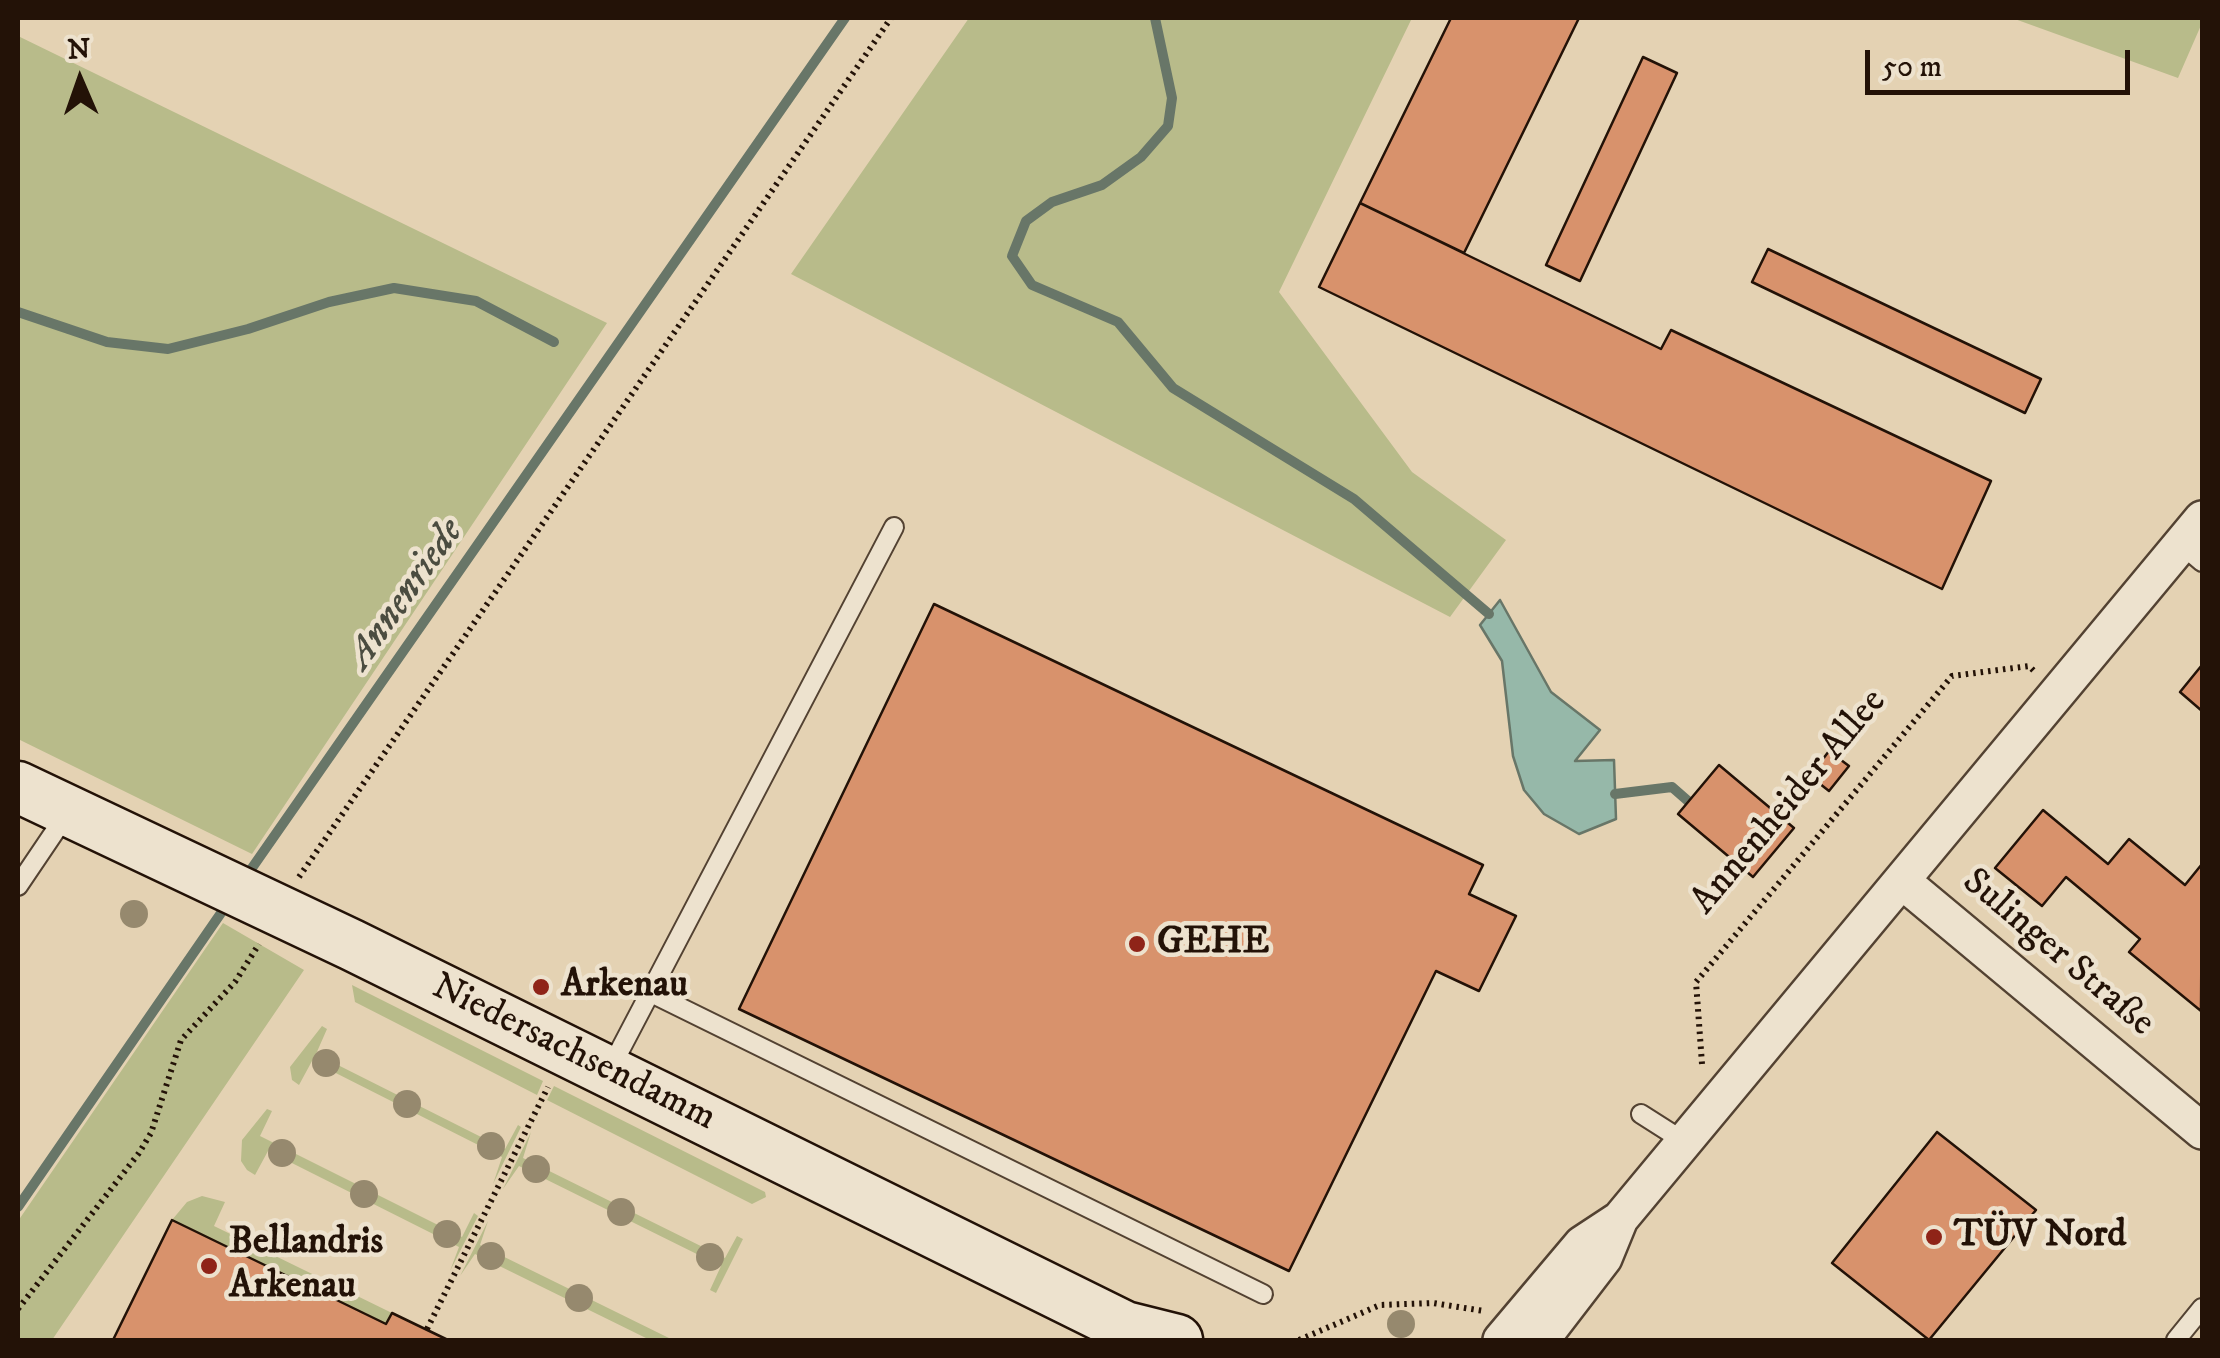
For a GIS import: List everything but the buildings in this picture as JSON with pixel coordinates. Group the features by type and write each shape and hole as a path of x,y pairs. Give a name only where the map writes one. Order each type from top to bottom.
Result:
{"main road":[{"name":"Niedersachsendamm","path":"18,788 588,1060 1131,1334 1177,1340"}],"street":[{"path":"1520,1335 1582,1244 1620,1219 2059,692 2196,542"},
{"name":"Sulinger Straße","path":"1902,881 2202,1131"}],"lane":[{"path":"588,1060 649,992 894,527"},
{"path":"18,886 68,811"},
{"path":"649,992 1263,1294"},
{"path":"1640,1114 1685,1142"},
{"path":"2176,1340 2199,1319"}],"path":[{"path":"18,1309 139,1153 155,1123 181,1040 235,982 272,907 892,18"},
{"name":"Annenheider Allee","path":"1723,1096 1703,1075 1696,982 1952,676 2029,666 2059,692"},
{"path":"428,1329 588,1060"},
{"path":"1298,1340 1380,1305 1433,1303 1495,1313 1520,1335"}],"green space":[{"path":"969,18 1412,18 1279,292 1412,472 1506,540 1450,617 791,274"},
{"path":"2012,18 2202,18 2202,23 2178,78"},
{"path":"18,36 607,323 252,854 18,739"},
{"path":"223,923 304,970 52,1340 18,1340 18,1221"},
{"path":"352,985 543,1081 537,1095 355,1002"},
{"path":"322,1026 327,1029 316,1054 505,1149 518,1125 521,1127 493,1184 502,1157 312,1061 299,1085 292,1080 290,1067"},
{"path":"554,1086 765,1192 766,1197 752,1204 547,1100"},
{"path":"267,1109 272,1111 260,1136 462,1237 474,1213 478,1216 450,1271 459,1247 268,1151 255,1175 247,1170 241,1161 242,1140"},
{"path":"531,1132 523,1158 725,1258 737,1236 743,1239 716,1293 710,1290 721,1266 519,1166 503,1189"},
{"path":"202,1196 225,1202 214,1226 392,1313 386,1324 172,1220 187,1202"},
{"path":"488,1221 480,1245 673,1340 650,1340 475,1254 460,1276"}],"shaded area":[{"path":"1500,600 1551,692 1600,730 1575,761 1614,760 1616,819 1579,834 1544,814 1524,790 1513,756 1502,661 1480,625"}],"waterway":[{"name":"Annenriede","path":"245,878 845,18"},
{"path":"1155,18 1172,98 1168,126 1141,157 1102,185 1052,202 1026,221 1012,256 1032,285 1118,322 1173,388 1354,499 1489,614"},
{"path":"18,312 107,342 168,349 248,329 329,302 394,288 476,301 554,342"},
{"path":"1615,794 1672,787 1688,801"},
{"name":"Annenriede","path":"18,1207 230,900"}],"place":[{"name":"GEHE","path":"1137,944"},
{"name":"Arkenau","path":"541,987"},
{"name":"TÜV Nord","path":"1934,1237"},
{"name":"Bellandris Arkenau","path":"209,1266"}]}
